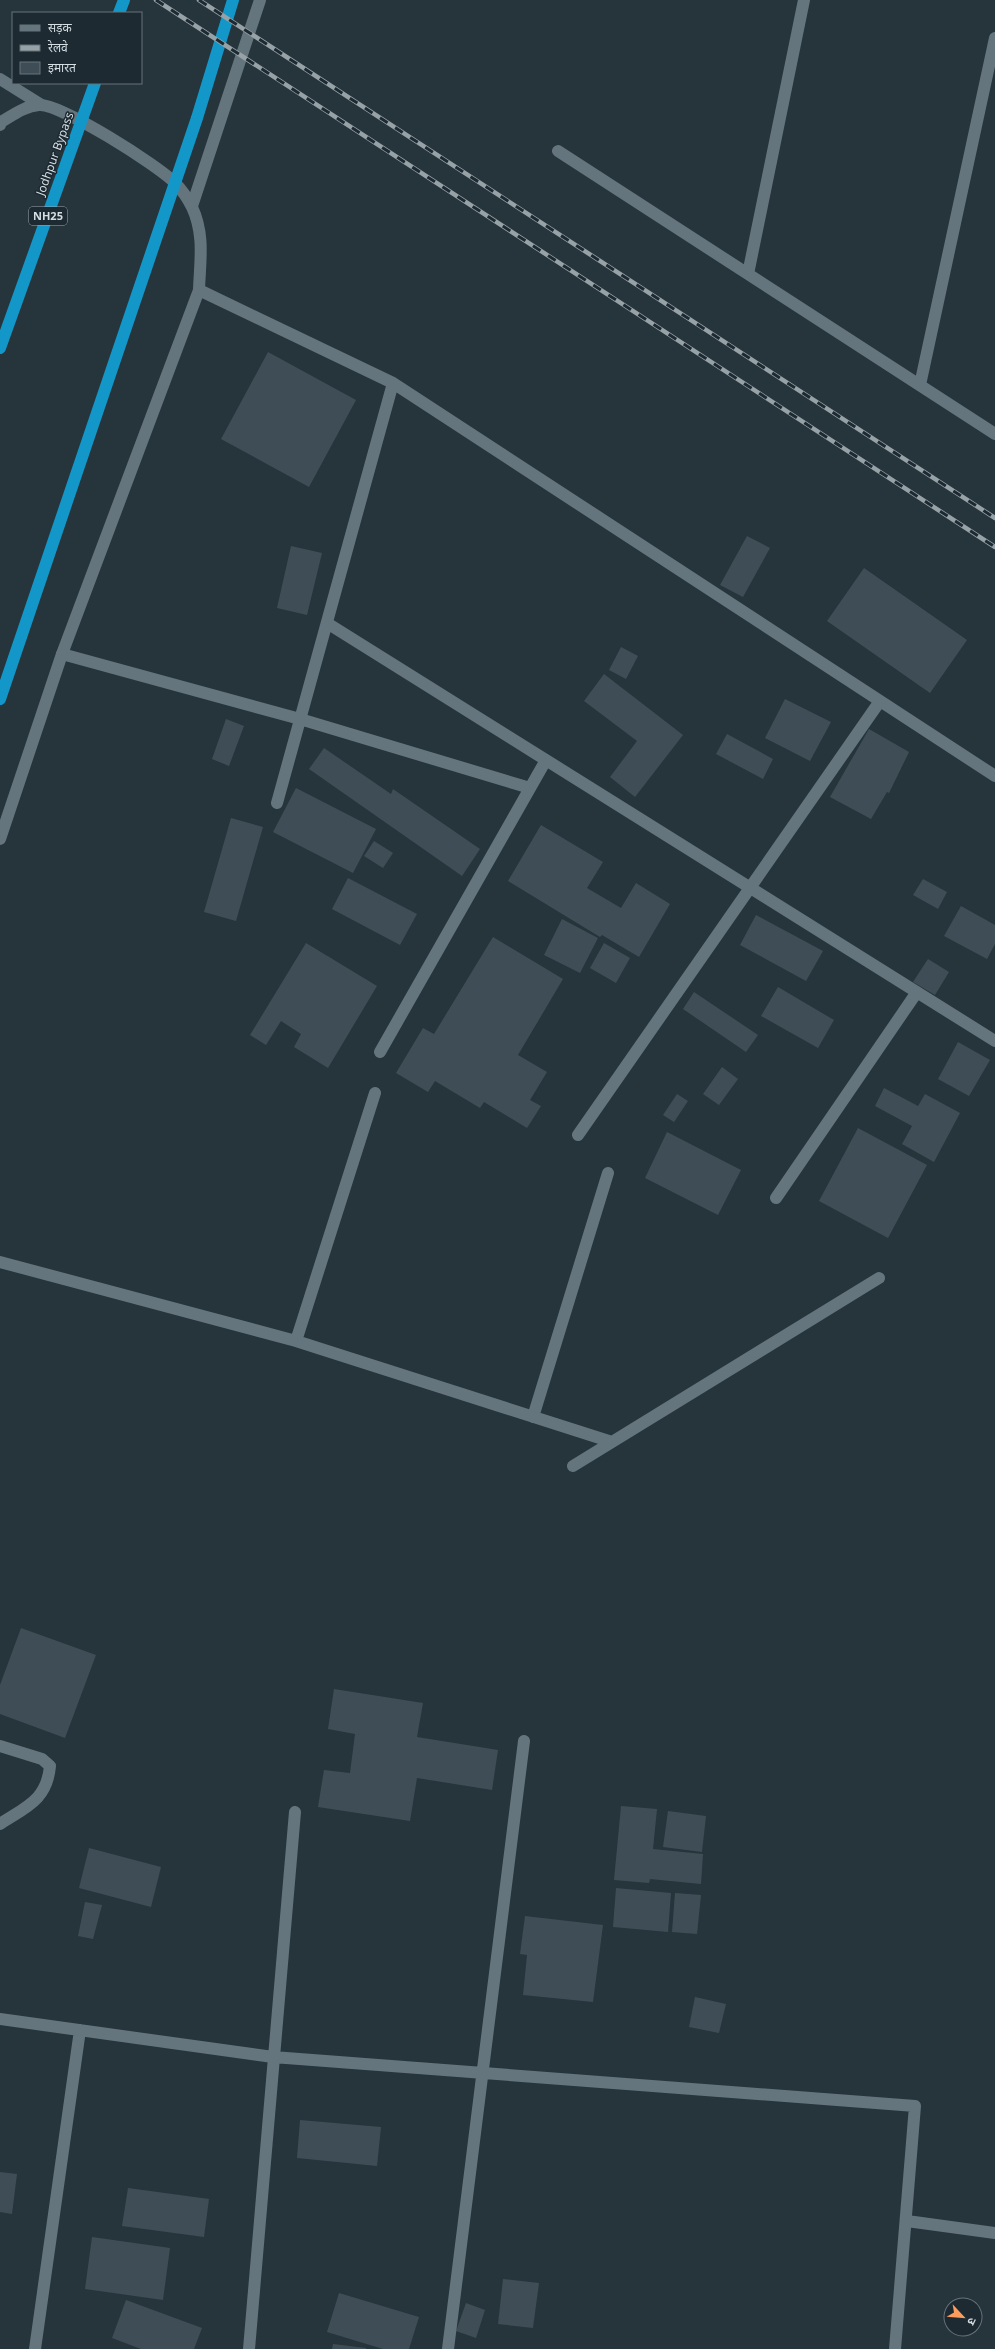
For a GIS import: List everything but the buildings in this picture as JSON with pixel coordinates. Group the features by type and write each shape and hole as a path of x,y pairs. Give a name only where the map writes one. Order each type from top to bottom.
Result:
{"highway":[{"path":"120,12 124,0"},
{"path":"0,699 197,118 233,0"},
{"name":"Jodhpur Bypass","path":"0,348 96,84"}],"street":[{"path":"192,206 260,0"},
{"path":"748,274 804,0"},
{"path":"920,385 995,38"},
{"path":"0,79 40,104 70,114 155,166 175,183 192,206 201,233 199,290 62,654 0,839"},
{"path":"0,125 1,122 22,109 40,104"},
{"path":"558,150 995,434"},
{"path":"199,290 393,383 995,776"},
{"path":"277,803 393,383"},
{"path":"327,623 995,1041"},
{"path":"62,654 300,719 530,788"},
{"path":"578,1135 880,701"},
{"path":"380,1052 546,760"},
{"path":"776,1198 917,992"},
{"path":"296,1341 375,1093"},
{"path":"533,1417 608,1173"},
{"path":"0,1262 296,1341 612,1442"},
{"path":"574,1466 879,1278"},
{"path":"448,2349 524,1741"},
{"path":"0,1746 42,1759 50,1766 44,1791 39,1798 0,1824"},
{"path":"248,2349 295,1812"},
{"path":"0,2019 273,2057 915,2106 907,2221 895,2349"},
{"path":"35,2349 80,2030"},
{"path":"907,2221 995,2233"}],"railway":[{"path":"156,0 995,547"},
{"path":"199,0 995,518"}]}
